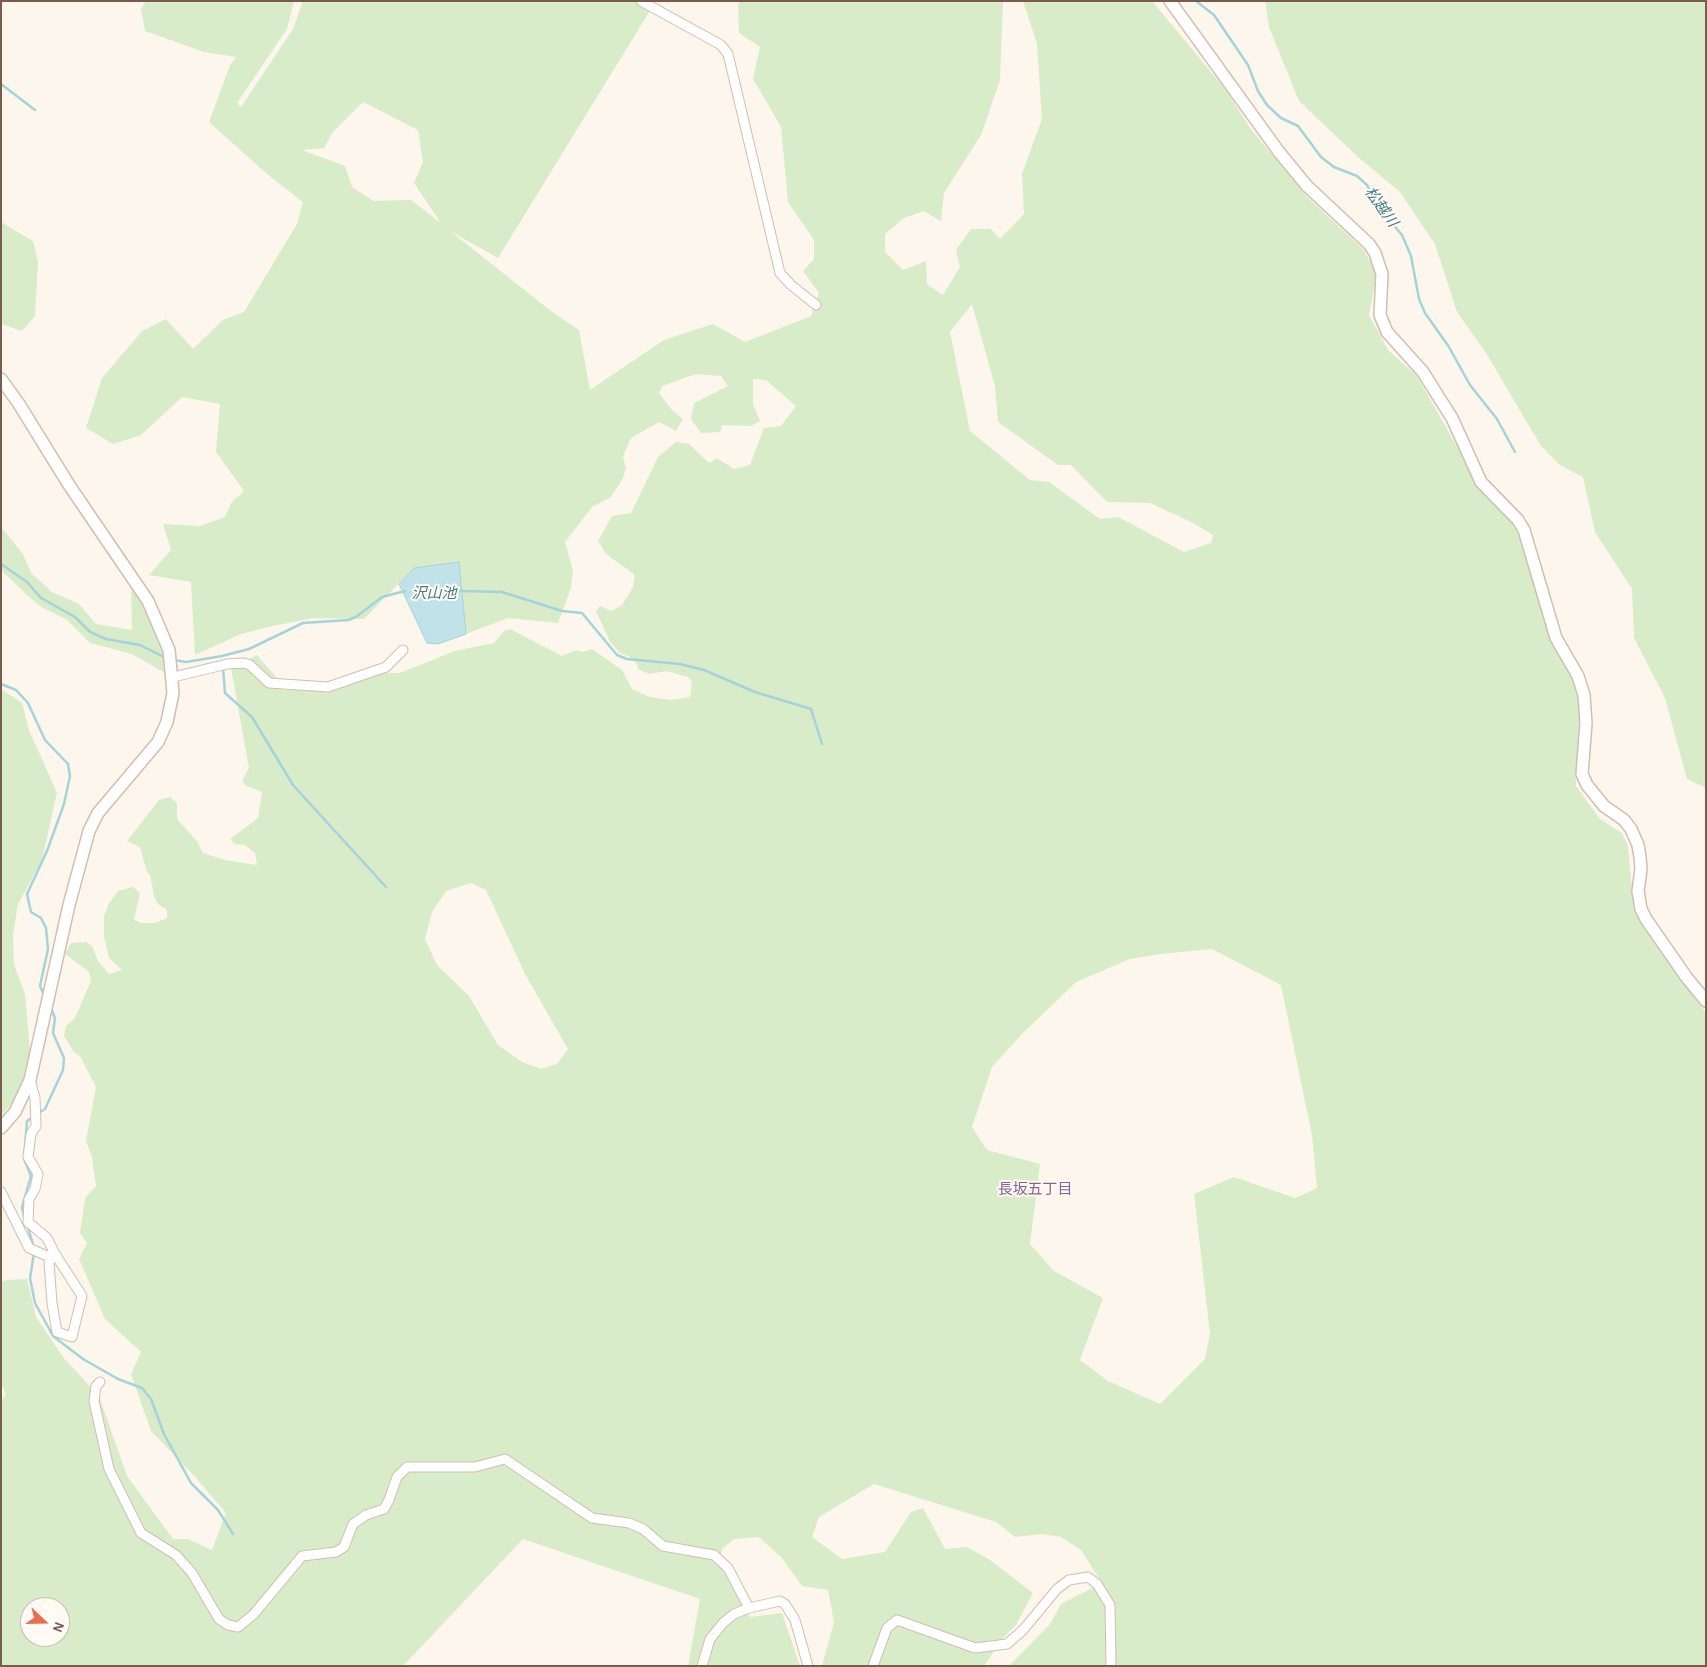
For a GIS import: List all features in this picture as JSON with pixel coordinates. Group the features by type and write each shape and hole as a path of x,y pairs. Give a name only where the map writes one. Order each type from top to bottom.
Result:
{"street":[{"path":"641,1 721,45 728,54 780,273 791,285 816,305"},
{"path":"1170,1 1284,159 1307,186 1369,244 1375,253 1382,274 1380,315 1387,332 1428,380 1452,418 1481,482 1518,520 1524,530 1556,638 1578,676 1584,695 1586,723 1582,774 1587,785 1604,806 1624,820 1631,829 1638,845 1640,857 1641,869 1638,891 1644,914 1687,978 1706,1001"},
{"path":"1,379 20,404 79,500 148,601 169,650 173,677 173,693 167,722 158,742 98,813 89,831 69,905 30,1080 15,1112 1,1128"},
{"path":"173,677 227,664 250,665 263,679 278,685 328,687 386,667 403,650"},
{"path":"30,1080 35,1098 36,1126 31,1134 28,1157 38,1174 35,1189 29,1198 28,1222 47,1238 82,1296 72,1337 57,1332 52,1303 49,1262 55,1254"},
{"path":"1,1192 29,1248 47,1256 55,1254"},
{"path":"100,1382 96,1386 94,1401 109,1469 141,1533 176,1555 192,1573 219,1619 228,1625 238,1627 253,1615 302,1556 336,1552 344,1546 353,1524 366,1515 384,1509 397,1477 407,1467 475,1467 505,1459 592,1518 629,1523 643,1530 663,1546 714,1555 728,1568 749,1608"},
{"path":"873,1666 887,1628 897,1620 975,1648 1007,1644 1023,1630 1057,1589 1069,1580 1088,1577 1098,1584 1110,1604 1111,1666"},
{"path":"702,1666 710,1640 723,1623 734,1614 749,1608 780,1601 785,1604 795,1620 808,1666"}],"green space":[{"path":"146,1 294,1 287,29 237,103 241,107 293,29 303,1 637,1 651,9 498,258 450,231 551,311 579,330 590,390 664,340 713,324 745,342 811,316 819,293 803,271 814,259 814,240 788,202 781,127 753,79 760,47 739,33 738,4 741,1 1003,1 1000,80 981,135 944,193 941,221 924,211 904,218 885,234 885,252 903,270 926,261 927,284 943,295 960,267 956,250 971,229 991,229 1000,239 1024,214 1022,174 1042,119 1037,44 1023,1 1152,1 1226,90 1250,128 1306,196 1362,248 1377,272 1369,315 1388,350 1417,376 1486,498 1517,524 1580,697 1576,786 1600,819 1622,833 1628,846 1634,912 1706,1013 1706,1666 1009,1666 1050,1624 1061,1604 1102,1583 1081,1550 1061,1537 1042,1534 1015,1537 996,1522 874,1484 819,1517 812,1537 842,1559 885,1552 911,1512 923,1508 945,1549 967,1547 990,1560 1033,1593 1016,1625 1003,1638 984,1666 822,1666 834,1622 828,1590 802,1586 782,1558 759,1537 734,1539 722,1549 719,1564 750,1617 782,1613 800,1666 688,1666 700,1599 523,1539 403,1666 1,1666 1,1401 6,1394 1,1384 1,1282 27,1279 36,1317 63,1357 99,1396 127,1476 173,1539 188,1539 212,1550 226,1513 151,1431 131,1374 141,1352 105,1319 79,1259 87,1243 80,1233 85,1198 96,1186 92,1157 86,1141 96,1087 80,1056 74,1052 64,1036 66,1026 75,1018 91,981 89,972 65,954 71,943 86,942 92,946 98,961 109,974 122,970 109,958 104,936 104,916 109,903 118,891 133,887 140,893 134,920 142,923 155,923 167,918 167,910 158,904 154,896 150,875 147,872 140,847 127,841 159,800 170,797 177,803 177,819 197,841 203,853 225,860 257,865 255,853 245,845 235,844 230,839 258,818 262,792 245,785 242,781 249,768 231,668 257,655 277,678 283,690 327,691 353,684 379,673 400,673 455,651 494,643 504,631 510,629 562,656 576,650 583,652 592,649 622,670 632,689 650,697 671,700 690,697 692,682 688,677 666,671 649,674 638,669 637,664 630,657 620,653 610,642 596,611 600,606 611,611 622,605 633,587 635,575 606,554 598,541 612,516 631,513 658,457 676,442 689,444 709,463 717,458 734,469 750,465 764,428 781,426 796,406 766,380 753,379 753,404 760,421 751,426 722,425 720,432 701,433 691,419 694,403 728,386 721,376 696,374 662,386 659,393 672,410 683,419 676,431 659,422 631,438 623,456 626,469 622,480 611,497 592,507 565,542 573,571 571,588 558,623 508,618 466,634 458,562 414,568 364,619 313,618 268,627 241,634 195,655 191,582 149,575 171,550 163,524 200,526 225,517 231,503 244,491 216,452 220,404 182,397 141,435 113,444 86,428 102,378 142,331 166,319 193,349 223,320 244,312 297,224 303,202 267,174 209,122 230,65 236,57 204,52 145,31 141,9","holes":["363,102 418,130 423,162 414,183 441,223 411,200 374,201 352,187 345,166 302,150 324,148 332,133","972,304 995,386 998,422 1058,465 1071,465 1107,502 1150,503 1193,523 1213,535 1211,543 1184,552 1118,517 1100,519 1049,482 1030,480 970,431 950,332","471,883 486,890 525,974 568,1049 557,1064 541,1069 522,1062 498,1045 469,996 437,965 425,939 432,912 446,891","1212,949 1281,985 1312,1135 1317,1188 1295,1198 1234,1177 1194,1194 1210,1334 1205,1359 1160,1404 1108,1381 1080,1360 1103,1298 1054,1271 1030,1244 1040,1164 987,1150 972,1127 992,1067 1022,1034 1076,982 1130,959"]},
{"path":"1265,1 1706,1 1706,788 1687,779 1665,698 1634,638 1632,589 1595,532 1583,477 1560,465 1541,446 1486,353 1457,312 1435,244 1400,192 1358,157 1299,101 1269,27"},
{"path":"1,222 33,241 38,261 35,316 22,331 1,324"},
{"path":"1,527 23,554 31,573 52,592 79,604 96,624 132,630 131,581 167,648 169,675 132,654 90,643 66,619 41,607 26,594 1,570"},
{"path":"1,689 22,703 29,730 57,793 42,860 18,904 13,935 14,965 25,994 30,1051 19,1095 1,1116"}],"water":[{"name":"沢山池","path":"459,562 466,634 438,644 427,643 399,584 414,568"}],"waterway":[{"name":"松越川","path":"1196,1 1214,15 1248,65 1258,91 1267,105 1281,118 1298,126 1321,157 1334,167 1357,176 1367,185 1379,208 1402,235 1411,256 1419,299 1425,313 1449,347 1470,385 1497,419 1515,452"},
{"path":"1,84 35,110"},
{"path":"1,564 27,582 41,598 75,617 90,632 106,639 140,645 166,658"},
{"path":"174,660 186,662 249,649 303,623 348,620 356,617 382,597 405,591"},
{"path":"460,591 502,592 562,611 582,613 617,655 627,659 680,664 704,670 755,692 811,709 822,744"},
{"path":"223,668 225,693 252,717 293,785 386,887"},
{"path":"1,684 16,690 28,703 45,740 68,764 70,776 64,804 47,851 27,894 31,912 41,918 46,928 48,949 40,986 44,995"},
{"path":"37,1114 45,1109 63,1070 64,1058 53,1033 55,1018 50,1006"},
{"path":"24,1217 22,1207 31,1176 24,1159 27,1121 33,1117"},
{"path":"27,1224 34,1248"},
{"path":"34,1253 30,1278 35,1303 53,1336 83,1359 118,1379 142,1388 151,1399 164,1434 191,1483 218,1510 233,1534"}],"district":[{"name":"長坂五丁目","path":"1035,1189"}]}
